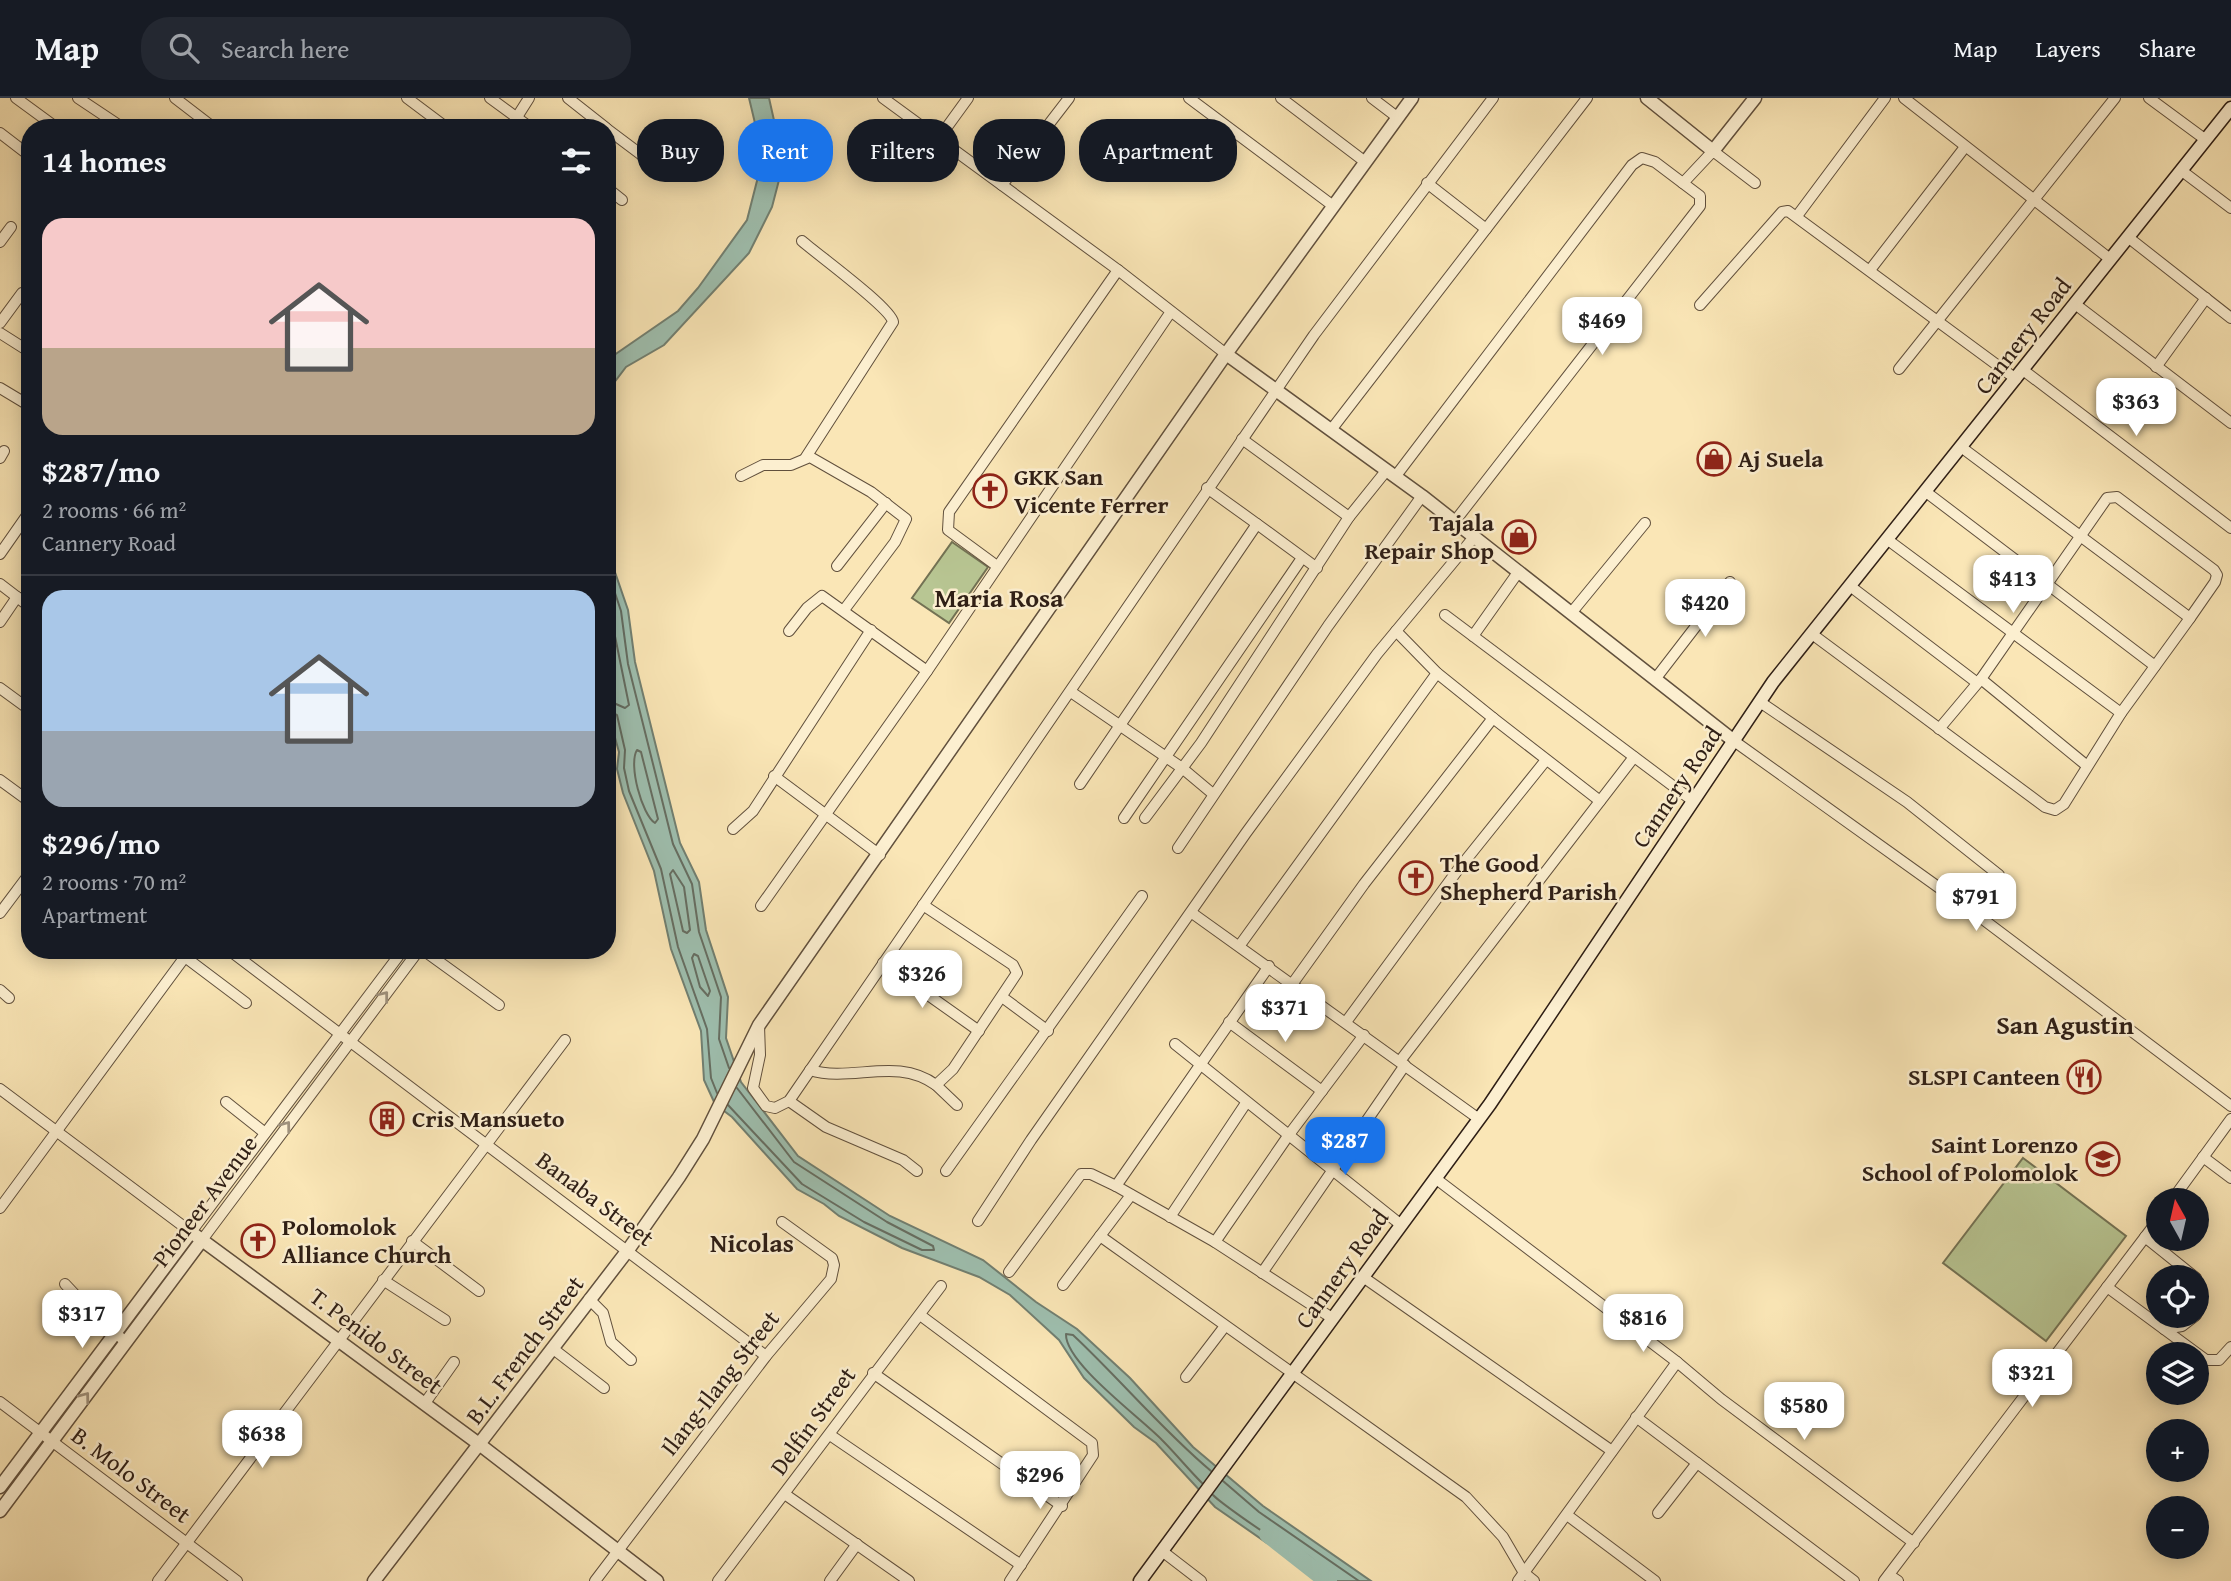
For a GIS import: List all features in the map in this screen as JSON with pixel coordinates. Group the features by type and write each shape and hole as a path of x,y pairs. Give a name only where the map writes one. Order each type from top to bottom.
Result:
{"street":[{"path":"16,98 45,119"},
{"path":"78,98 110,119"},
{"path":"175,98 202,119"},
{"path":"407,98 435,119"},
{"path":"490,98 520,119"},
{"path":"517,117 529,98"},
{"path":"568,98 595,119"},
{"path":"883,98 912,119"},
{"path":"953,119 968,98"},
{"path":"1002,185 1069,98"},
{"path":"1189,98 1332,205"},
{"path":"1281,98 1364,161"},
{"path":"1372,98 1397,117"},
{"name":"B.L. French Street","path":"373,1581 628,1250 703,1139 741,1056 759,1025 880,855 1226,354 1412,98"},
{"path":"759,1025 760,1055 753,1088 760,1100 771,1107 782,1106 789,1101 1207,488 1427,183 1493,98"},
{"path":"1331,430 1587,98"},
{"path":"1647,98 1755,183"},
{"path":"1683,183 1713,151 1755,98"},
{"path":"1797,216 1885,98"},
{"path":"1904,98 2110,259"},
{"path":"1917,108 1925,98"},
{"path":"1899,369 2115,98"},
{"path":"2149,98 2206,140"},
{"name":"Cannery Road","path":"1140,1581 1479,1119 1760,702 2231,108"},
{"path":"0,133 21,149"},
{"path":"616,136 637,151"},
{"path":"1870,270 1965,147"},
{"path":"959,153 1170,313 1455,521 1734,741 1980,917 2230,1103"},
{"path":"1145,818 1182,768 1349,517 1390,474 1632,165 1639,159 1647,158 1700,196 1700,206 1455,521"},
{"path":"2182,171 2231,208"},
{"path":"1427,183 1486,229"},
{"path":"616,195 622,200"},
{"path":"1700,305 1782,212 1788,211 1870,270 1935,322 2019,375 2231,528"},
{"path":"0,242 11,227"},
{"path":"2129,239 2231,317"},
{"path":"741,476 763,465 791,464 806,457 893,322 888,309 844,277 802,240"},
{"path":"997,566 948,530 949,512 1118,271"},
{"path":"0,323 21,294"},
{"path":"2156,367 2206,298"},
{"path":"2075,304 2231,423"},
{"path":"761,906 927,671 1170,313"},
{"path":"0,333 21,346"},
{"path":"0,388 21,401"},
{"path":"1242,439 1349,517"},
{"path":"1961,447 2190,618"},
{"path":"806,457 818,459 886,503 907,523 844,610"},
{"path":"1207,488 1317,568"},
{"path":"1926,492 2155,666"},
{"path":"1178,848 1328,626 1422,496"},
{"path":"1812,634 1973,757 2051,810 2059,809 2086,765 2215,582 2217,575 2117,497 2107,498 2082,538 1979,680 1939,729"},
{"path":"837,566 886,503"},
{"path":"1572,612 1645,523"},
{"path":"0,554 21,524"},
{"path":"1080,784 1257,524"},
{"path":"978,1220 1246,833 1396,631 1474,537"},
{"path":"1888,540 2122,713"},
{"path":"1124,818 1168,758 1302,558"},
{"path":"1473,636 1519,571"},
{"path":"1656,678 1730,582"},
{"path":"0,584 21,600"},
{"path":"1850,586 1979,680 2086,765"},
{"path":"0,622 17,597"},
{"path":"789,631 816,598 828,598 927,671"},
{"path":"1445,615 1693,801"},
{"path":"733,830 746,819 871,630"},
{"path":"1396,631 1437,673 1600,801"},
{"path":"1240,945 1437,673"},
{"path":"0,688 21,703"},
{"path":"1070,692 1168,758 1213,794"},
{"path":"1760,702 1907,802 1999,875"},
{"path":"1293,983 1364,884 1493,718"},
{"path":"1262,1273 1403,1063 1634,757"},
{"path":"1346,1022 1457,871 1546,760"},
{"path":"774,776 880,855"},
{"path":"0,780 21,795"},
{"path":"0,913 21,885"},
{"path":"946,1171 1142,896"},
{"path":"923,905 1013,965 1017,973 953,1069 936,1085"},
{"path":"1192,913 1479,1119"},
{"path":"0,1208 183,959"},
{"path":"193,959 246,1003"},
{"name":"Banaba Street","path":"241,959 348,1043 628,1250 766,1356"},
{"name":"Pioneer Avenue","path":"0,1511 126,1342 265,1133 396,959"},
{"name":"Pioneer Avenue","path":"0,1487 115,1334 197,1236 414,959"},
{"path":"434,959 499,1005"},
{"path":"883,963 979,1031"},
{"path":"1116,1186 1269,966"},
{"path":"0,990 9,998"},
{"path":"1002,998 1048,1031"},
{"path":"1229,1022 1322,1091"},
{"path":"1215,1242 1288,1136 1364,1035"},
{"path":"158,1581 565,1040"},
{"path":"1175,1044 1330,1171 1400,1224"},
{"path":"810,1070 830,1074 900,1070 936,1085 957,1105"},
{"name":"T. Penido Street","path":"0,1089 425,1403 657,1581"},
{"path":"789,1101 826,1128 903,1160 917,1171"},
{"path":"226,1102 265,1133"},
{"path":"1170,1217 1246,1103"},
{"path":"2181,1188 2231,1119"},
{"path":"2203,1157 2231,1178"},
{"path":"1009,1272 1081,1174 1091,1174 1215,1242 1332,1318"},
{"path":"1435,1178 1605,1304 1721,1399 1914,1543"},
{"path":"1063,1285 1131,1195"},
{"name":"Ilang-Ilang Street","path":"595,1581 766,1356 831,1279 834,1265 832,1258 782,1222"},
{"path":"1100,1236 1466,1497 1503,1537 1521,1577 1534,1581"},
{"path":"1890,1579 1914,1543 2145,1237 2180,1265"},
{"path":"412,1241 479,1291"},
{"path":"1363,1277 1612,1451"},
{"path":"383,1280 444,1320"},
{"path":"65,1283 126,1342"},
{"name":"Delfin Street","path":"718,1581 941,1286"},
{"path":"2107,1287 2210,1362 2219,1360 2231,1346"},
{"path":"589,1299 603,1313 611,1342 631,1360"},
{"path":"919,1315 1092,1443 1093,1455 1062,1506 1010,1581"},
{"path":"1186,1377 1225,1326"},
{"path":"2164,1329 2168,1328"},
{"path":"552,1348 604,1388"},
{"path":"425,1403 454,1362"},
{"path":"1521,1577 1677,1362"},
{"path":"873,1373 1062,1506"},
{"name":"B. Molo Street","path":"0,1402 237,1581"},
{"path":"1636,1417 1854,1581"},
{"path":"830,1435 1021,1565"},
{"path":"1658,1513 1697,1462"},
{"path":"786,1494 909,1581"},
{"path":"1567,1515 1656,1581"},
{"path":"830,1581 857,1544"},
{"path":"1162,1551 1202,1581"}],"green space":[{"path":"952,542 988,567 949,623 912,598"},
{"path":"2023,1158 2126,1236 2046,1341 1943,1263"}],"water":[{"path":"749,98 769,98 774,119 754,119"},
{"path":"757,182 778,182 772,207 749,253 664,345 626,367 616,380 616,354 678,311 747,220"},
{"path":"616,575 628,610 635,662 680,843 699,882 706,930 728,997 726,1038 741,1082 798,1156 890,1216 983,1260 1036,1302 1077,1329 1130,1378 1193,1447 1263,1506 1371,1581 1321,1581 1286,1549 1267,1543 1215,1507 1156,1443 1134,1427 1084,1378 1059,1340 1010,1295 979,1277 902,1248 839,1216 797,1189 732,1117 715,1104 704,1080 701,1031 671,949 654,871 623,793 617,769 619,752 616,741"}],"waterway":[{"path":"1268,1534 1328,1581"}],"place":[{"name":"Aj Suela","path":"1714,459"},
{"name":"GKK San Vicente Ferrer","path":"990,491"},
{"name":"Tajala Repair Shop","path":"1519,537"},
{"name":"The Good Shepherd Parish","path":"1416,878"},
{"name":"SLSPI Canteen","path":"2084,1077"},
{"name":"Cris Mansueto","path":"387,1119"},
{"name":"Saint Lorenzo School of Polomolok","path":"2103,1159"},
{"name":"Polomolok Alliance Church","path":"258,1241"}],"district":[{"name":"Maria Rosa","path":"999,598"},
{"name":"San Agustin","path":"2065,1025"},
{"name":"Nicolas","path":"752,1243"}]}
